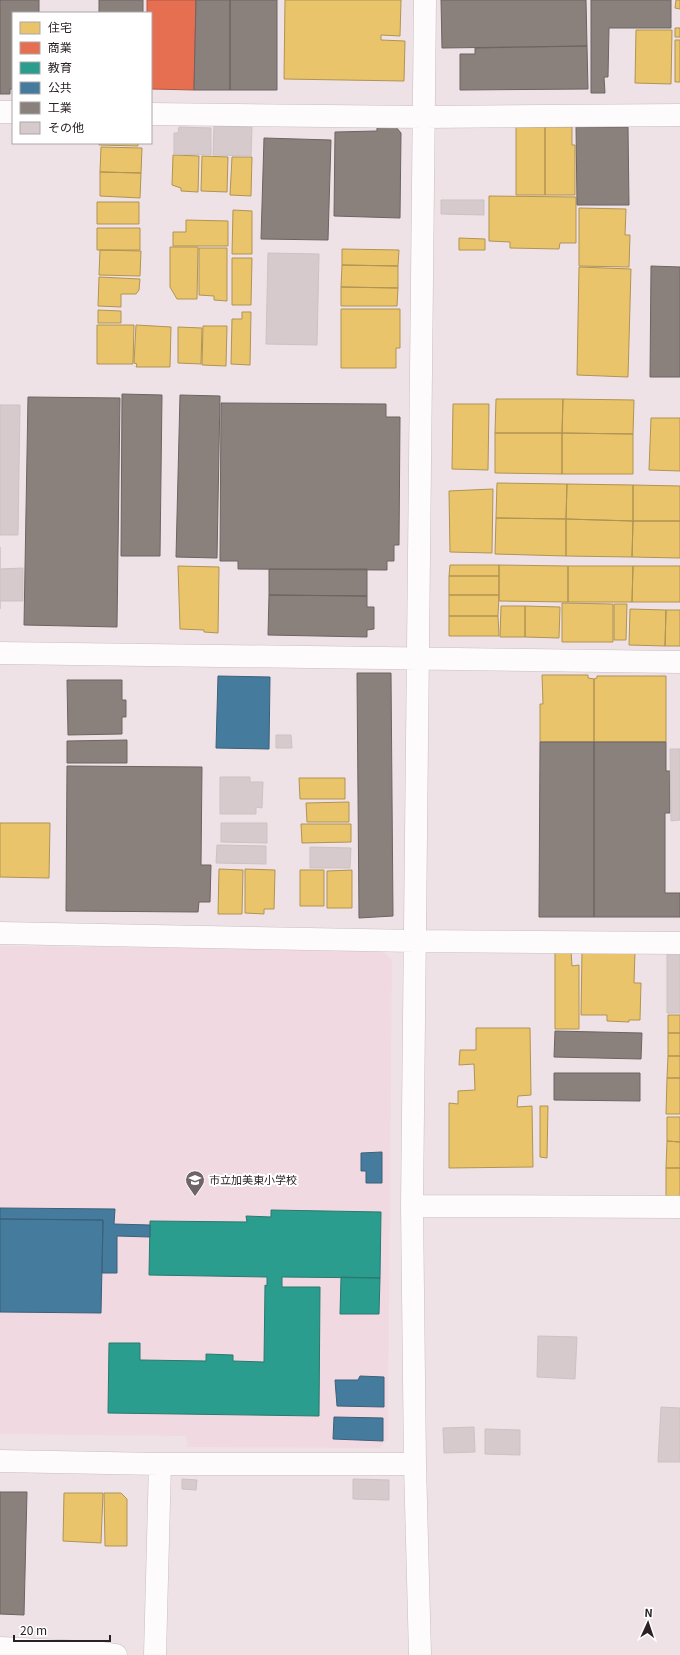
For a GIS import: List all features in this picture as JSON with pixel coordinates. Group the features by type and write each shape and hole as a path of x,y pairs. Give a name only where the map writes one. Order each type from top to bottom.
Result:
{"street":[{"path":"420,1655 415,1464 412,1206 425,0"},
{"path":"0,112 12,112"},
{"path":"152,114 424,117 680,115"},
{"path":"0,653 680,662"},
{"path":"0,933 415,941 680,943"},
{"path":"412,1206 680,1207"},
{"path":"0,1460 160,1464 415,1464"},
{"path":"155,1655 160,1464"},
{"path":"0,1648 103,1653 116,1655"}],"shaded area":[{"name":"市立加美東小学校","path":"0,946 382,950 392,960 388,1439 380,1448 187,1447 186,1436 0,1434"}],"building: 住宅":[{"path":"285,0 401,0 400,36 381,35 381,40 405,41 404,81 284,79"},
{"path":"676,0 680,0 680,9 675,8"},
{"path":"675,28 680,28 680,37 675,37"},
{"path":"636,30 672,30 671,84 635,83"},
{"path":"675,40 680,40 680,82 675,82"},
{"path":"516,127 545,127 545,195 516,195"},
{"path":"545,127 572,127 572,145 575,145 575,195 545,195"},
{"path":"138,144 138,146 99,145"},
{"path":"101,147 142,148 141,173 100,172"},
{"path":"173,155 199,156 198,192 181,191 181,188 172,185"},
{"path":"202,156 228,157 227,192 201,191"},
{"path":"232,157 252,157 251,196 230,195"},
{"path":"100,172 141,173 140,198 100,196"},
{"path":"489,196 576,197 576,243 560,243 559,249 510,248 510,242 489,241"},
{"path":"97,202 139,202 139,224 97,224"},
{"path":"579,208 626,209 625,235 630,235 629,267 579,266"},
{"path":"233,210 252,211 252,254 232,254"},
{"path":"186,220 228,221 228,246 173,246 173,232 186,232"},
{"path":"97,228 140,228 140,250 97,250"},
{"path":"459,238 485,239 485,250 459,250"},
{"path":"170,247 198,247 197,299 177,299 170,287"},
{"path":"199,248 227,248 227,301 214,300 214,296 199,295"},
{"path":"342,249 399,250 398,266 342,265"},
{"path":"100,250 141,251 140,276 99,275"},
{"path":"232,258 252,258 251,305 232,305"},
{"path":"342,265 398,266 398,288 341,287"},
{"path":"579,267 631,269 628,377 577,375"},
{"path":"99,277 140,279 139,290 136,294 121,294 121,307 98,306"},
{"path":"341,287 398,288 397,306 341,306"},
{"path":"341,309 400,309 400,348 396,348 396,368 341,368"},
{"path":"98,310 121,311 121,323 98,323"},
{"path":"242,312 251,312 250,365 231,364 232,319 242,319"},
{"path":"97,325 134,325 133,364 97,364"},
{"path":"136,325 171,327 170,367 136,367 137,364 134,363"},
{"path":"203,326 227,326 226,366 202,365"},
{"path":"178,327 202,328 201,364 178,363"},
{"path":"496,399 563,399 562,433 495,433"},
{"path":"563,399 634,400 633,434 562,433"},
{"path":"453,404 489,404 488,470 452,469"},
{"path":"651,418 680,418 680,471 649,470"},
{"path":"495,433 562,433 562,474 495,473"},
{"path":"562,433 633,434 633,474 562,474"},
{"path":"497,483 567,484 566,519 496,518"},
{"path":"567,484 633,485 633,521 566,519"},
{"path":"633,485 680,486 680,521 633,521"},
{"path":"493,489 492,553 450,552 449,491"},
{"path":"496,518 566,519 566,556 495,554"},
{"path":"566,519 633,521 632,557 566,556"},
{"path":"633,521 680,521 680,558 632,557"},
{"path":"450,565 499,565 499,576 449,576"},
{"path":"499,565 568,566 568,602 499,601"},
{"path":"178,566 219,567 218,633 204,632 204,630 180,629"},
{"path":"568,566 633,566 632,602 568,602"},
{"path":"633,566 680,566 680,602 632,602"},
{"path":"449,576 499,576 499,595 449,595"},
{"path":"449,595 499,595 498,616 449,616"},
{"path":"562,603 613,604 613,642 562,642"},
{"path":"614,604 627,604 626,640 614,640"},
{"path":"501,606 525,606 525,637 500,637"},
{"path":"525,606 560,607 559,638 525,637"},
{"path":"630,609 666,610 665,646 629,645"},
{"path":"666,610 680,610 680,646 665,646"},
{"path":"449,616 498,616 499,636 449,636"},
{"path":"542,675 588,675 588,678 594,679 594,742 540,742 540,704 543,704"},
{"path":"597,676 666,676 666,742 594,742 594,679 597,678"},
{"path":"299,778 345,778 345,799 300,799"},
{"path":"349,802 349,822 307,822 306,803"},
{"path":"0,823 50,823 49,878 0,877"},
{"path":"301,824 351,824 351,842 302,843"},
{"path":"219,869 243,870 242,914 218,914"},
{"path":"245,869 275,870 274,909 264,909 264,914 245,913"},
{"path":"300,870 324,870 324,906 300,906"},
{"path":"352,870 352,908 327,908 327,871"},
{"path":"555,951 571,951 572,966 579,965 579,1029 555,1029"},
{"path":"582,951 635,951 634,983 641,983 640,1020 629,1020 629,1022 607,1021 607,1015 581,1015"},
{"path":"668,1015 680,1015 680,1033 668,1033"},
{"path":"476,1028 530,1028 531,1095 518,1096 517,1107 532,1106 533,1167 449,1168 449,1103 458,1104 458,1091 475,1090 474,1064 459,1065 460,1050 476,1050"},
{"path":"668,1033 680,1033 680,1056 668,1056"},
{"path":"668,1056 680,1056 680,1078 667,1078"},
{"path":"667,1078 680,1078 680,1114 666,1114"},
{"path":"540,1106 548,1106 547,1158 540,1157"},
{"path":"667,1117 680,1117 680,1142 667,1141"},
{"path":"667,1141 680,1142 680,1168 666,1168"},
{"path":"666,1168 680,1168 680,1197 666,1196"},
{"path":"64,1493 103,1493 101,1543 63,1541"},
{"path":"104,1493 121,1493 127,1499 127,1546 105,1546"}],"building: 商業":[{"path":"147,0 196,0 194,90 152,89 152,12 147,12"}],"building: 教育":[{"path":"271,1210 381,1212 380,1278 282,1277 282,1287 320,1287 319,1416 108,1413 109,1343 140,1343 140,1360 206,1361 206,1354 233,1355 233,1361 264,1362 265,1285 267,1286 267,1277 149,1275 150,1221 247,1222 246,1216 271,1217"},
{"path":"341,1277 380,1278 379,1314 340,1314"}],"building: 公共":[{"path":"218,676 270,677 269,749 216,748"},
{"path":"382,1152 382,1183 366,1183 366,1171 361,1171 361,1153"},
{"path":"0,1208 115,1209 114,1224 150,1225 150,1237 117,1236 117,1273 102,1273 103,1220 0,1219"},
{"path":"0,1219 103,1220 101,1313 0,1312"},
{"path":"360,1376 384,1377 384,1407 337,1406 335,1380 358,1380"},
{"path":"334,1417 383,1418 383,1441 333,1439"}],"building: 工業":[{"path":"0,0 39,0 39,12 12,12 12,89 10,89 10,94 0,94"},
{"path":"99,0 143,0 143,12 99,12"},
{"path":"196,0 230,0 230,90 194,90"},
{"path":"230,0 277,0 277,90 230,90"},
{"path":"441,0 586,0 587,46 442,48"},
{"path":"591,0 671,0 671,28 609,28 608,77 604,77 605,93 591,93"},
{"path":"587,46 588,89 460,90 460,54 475,54 475,48"},
{"path":"377,126 396,127 401,133 400,218 334,216 335,132 377,131"},
{"path":"576,127 628,127 629,205 577,205"},
{"path":"264,138 331,140 328,240 261,239"},
{"path":"651,266 680,267 680,377 650,377"},
{"path":"122,394 162,395 160,556 121,556"},
{"path":"180,395 220,396 217,558 176,557"},
{"path":"28,397 120,398 117,627 24,625"},
{"path":"221,403 386,404 386,417 400,417 399,545 394,545 394,561 387,561 387,570 238,569 238,561 220,561"},
{"path":"269,569 367,569 367,596 269,595"},
{"path":"269,595 367,596 367,607 374,607 374,629 367,630 367,637 268,635"},
{"path":"357,673 391,673 393,916 359,918"},
{"path":"67,680 122,680 122,700 126,700 126,717 122,717 122,734 68,735"},
{"path":"127,740 127,763 67,763 67,741"},
{"path":"540,742 594,742 594,917 539,917"},
{"path":"594,742 666,742 666,771 670,771 670,813 665,813 665,893 680,893 680,917 594,917"},
{"path":"67,766 202,767 201,865 211,865 210,902 199,902 198,912 66,911"},
{"path":"555,1031 642,1033 641,1059 554,1057"},
{"path":"554,1073 640,1073 640,1101 554,1100"},
{"path":"0,1492 27,1492 24,1615 0,1614"}],"building: その他":[{"path":"214,126 252,127 251,156 213,155"},
{"path":"179,127 211,128 211,155 174,154 174,133 178,133"},
{"path":"441,200 484,200 484,215 441,214"},
{"path":"268,253 319,254 317,345 266,344"},
{"path":"0,405 20,405 18,535 0,535"},
{"path":"23,568 23,601 0,601 0,569"},
{"path":"276,735 291,735 292,748 276,748"},
{"path":"670,749 680,749 680,820 671,821"},
{"path":"220,777 250,777 250,782 263,782 262,808 256,807 256,814 220,814"},
{"path":"221,823 267,823 267,843 221,842"},
{"path":"217,845 266,846 266,864 216,863"},
{"path":"310,847 351,848 350,868 310,868"},
{"path":"667,952 680,952 680,1013 667,1013"},
{"path":"538,1336 577,1337 575,1379 537,1377"},
{"path":"661,1407 680,1408 680,1462 658,1462"},
{"path":"474,1427 475,1452 444,1453 443,1428"},
{"path":"485,1429 520,1430 520,1455 485,1454"},
{"path":"182,1479 197,1480 196,1490 182,1489"},
{"path":"353,1479 389,1480 389,1500 353,1499"}],"place":[{"name":"市立加美東小学校","path":"195,1197"}]}
